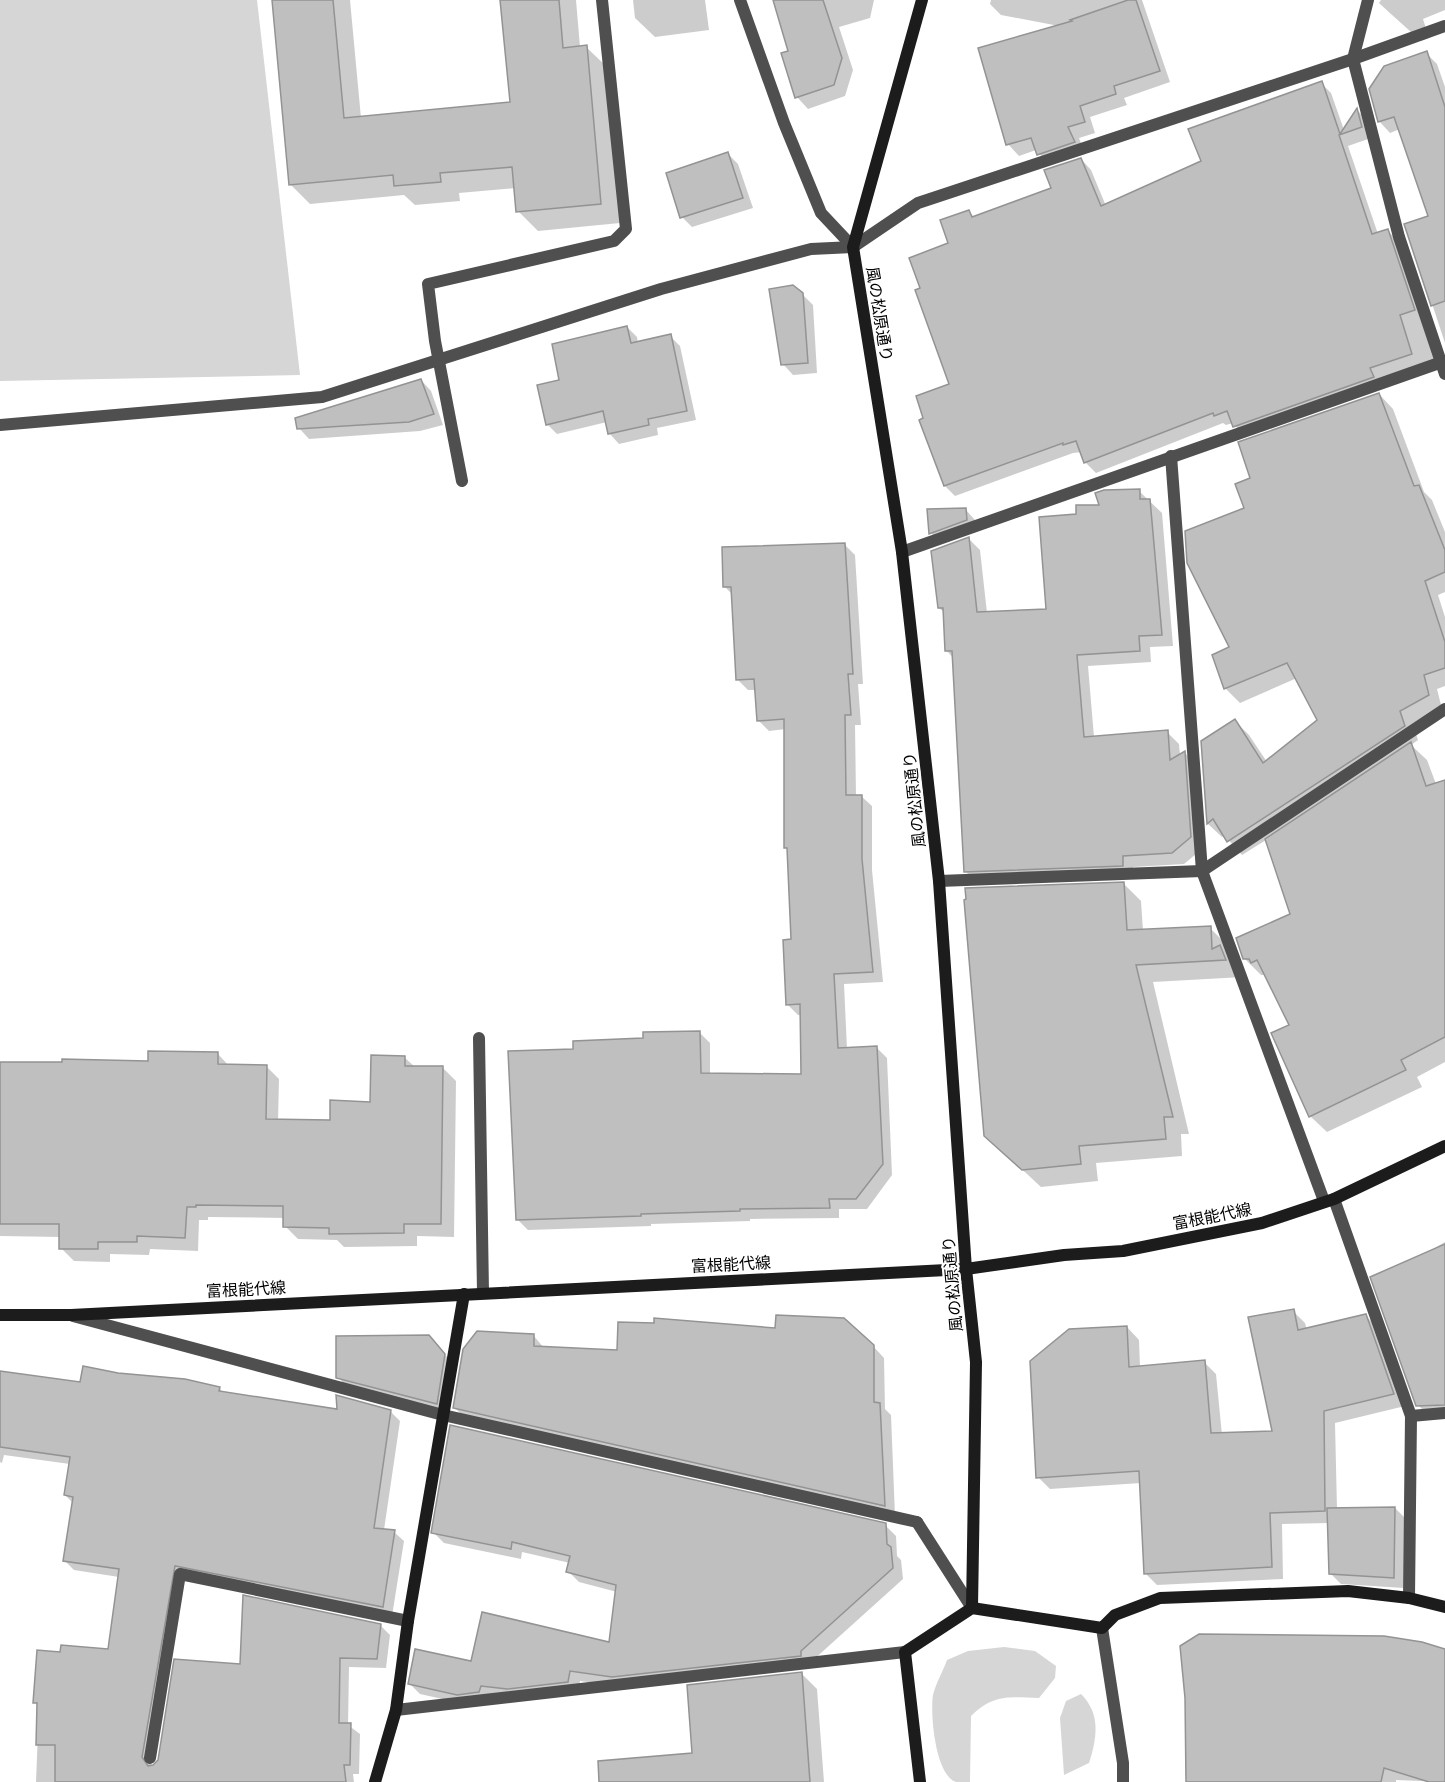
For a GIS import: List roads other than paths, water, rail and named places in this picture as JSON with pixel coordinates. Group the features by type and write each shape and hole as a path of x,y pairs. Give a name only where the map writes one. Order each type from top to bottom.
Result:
{"street":[{"path":"462,481 428,284 614,241 626,229 602,0"},
{"path":"740,0 784,123 821,213 853,248"},
{"name":"風の松原通り","path":"921,0 853,248 902,552 939,881 966,1269 976,1362 972,1608"},
{"path":"902,552 1171,456 1443,368 1399,237 1353,59 1368,0"},
{"path":"0,425 322,397 684,283 812,249 853,248 918,203 1353,59 1445,26"},
{"path":"1171,456 1202,872 1411,1416 1409,1598"},
{"path":"939,881 1202,872 1445,709"},
{"path":"479,1038 483,1293"},
{"name":"富根能代線","path":"0,1315 71,1315 966,1269 1064,1255 1123,1251 1262,1223 1329,1200 1445,1146"},
{"path":"375,1782 396,1710 408,1621 464,1294"},
{"path":"71,1315 443,1415 917,1522 972,1608"},
{"path":"1411,1416 1445,1413"},
{"path":"150,1758 180,1574 408,1621"},
{"path":"1123,1782 1123,1763 1102,1628 1114,1614 1160,1598 1348,1591 1409,1598 1445,1607"},
{"path":"396,1710 905,1652 972,1608 1102,1628"},
{"path":"905,1652 920,1782"}]}
